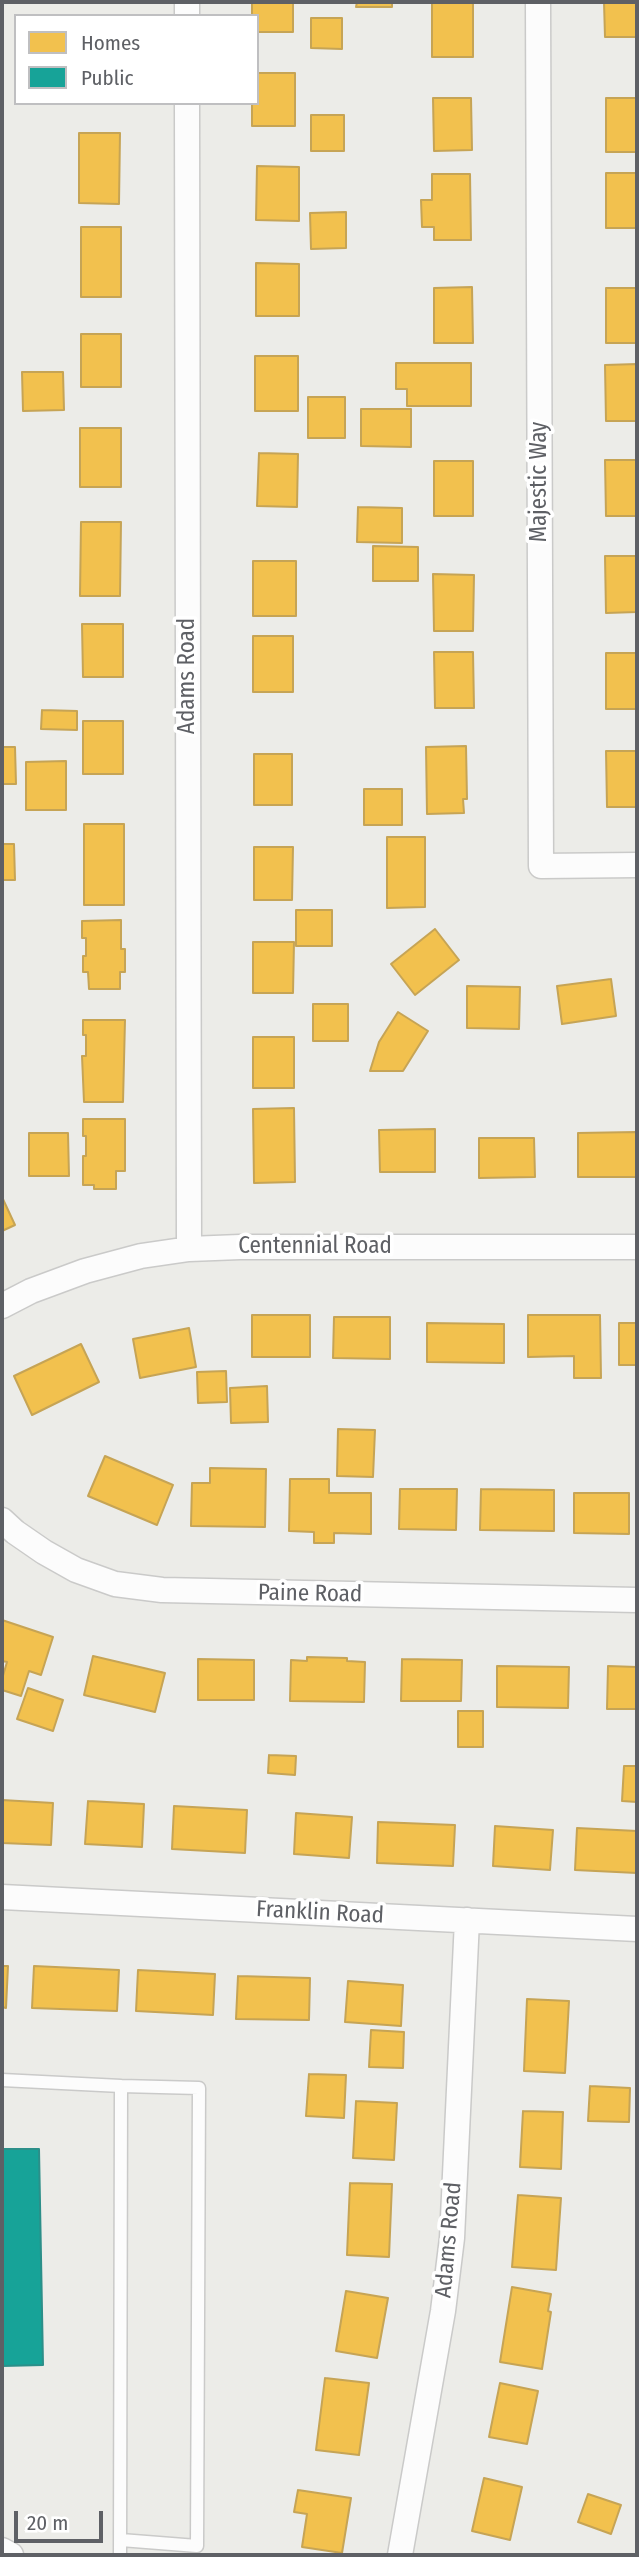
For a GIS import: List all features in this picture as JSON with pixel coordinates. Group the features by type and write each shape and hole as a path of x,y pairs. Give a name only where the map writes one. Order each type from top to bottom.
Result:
{"street":[{"name":"Majestic Way","path":"538,2 541,866 637,865"},
{"name":"Adams Road","path":"187,105 189,1249"},
{"name":"Centennial Road","path":"2,1306 31,1291 85,1271 141,1256 189,1249 637,1247"},
{"name":"Paine Road","path":"2,1520 44,1552 76,1570 115,1584 162,1590 637,1600"},
{"name":"Franklin Road","path":"2,1896 637,1929"},
{"name":"Adams Road","path":"400,2555 443,2311 452,2238 467,1920"},
{"path":"2,2550 11,2555"}],"lane":[{"path":"2,2080 199,2088 197,2546 121,2540"},
{"path":"120,2555 121,2086"}],"building: Homes":[{"path":"252,2 293,2 293,32 259,32 259,14 252,14"},
{"path":"357,2 392,2 392,7 356,7"},
{"path":"432,2 473,4 473,57 432,57"},
{"path":"604,2 637,2 637,37 605,37"},
{"path":"311,18 342,18 342,49 311,48"},
{"path":"259,73 295,73 295,126 252,126 252,105 259,105"},
{"path":"433,98 471,98 472,150 434,151"},
{"path":"606,98 637,98 637,152 606,152"},
{"path":"311,115 344,115 344,151 311,151"},
{"path":"79,133 120,133 119,204 79,203"},
{"path":"257,166 299,167 299,221 256,220"},
{"path":"606,173 637,173 637,228 606,228"},
{"path":"432,174 470,174 471,240 434,240 434,227 422,227 421,200 432,200"},
{"path":"346,212 346,248 311,249 310,213"},
{"path":"81,227 121,227 121,297 81,297"},
{"path":"256,263 299,264 299,316 256,316"},
{"path":"472,287 473,343 434,343 434,288"},
{"path":"606,288 637,288 637,343 606,343"},
{"path":"81,334 121,334 121,387 81,387"},
{"path":"255,356 298,356 298,411 255,411"},
{"path":"396,363 471,363 471,406 407,406 407,389 396,389"},
{"path":"637,364 637,421 606,421 605,365"},
{"path":"22,372 63,372 64,410 23,411"},
{"path":"308,397 345,397 345,438 308,438"},
{"path":"361,409 411,409 411,447 361,446"},
{"path":"80,428 121,428 121,487 80,487"},
{"path":"259,453 298,454 297,507 257,506"},
{"path":"605,460 637,460 637,516 606,516"},
{"path":"434,461 473,461 473,516 434,516"},
{"path":"358,507 402,508 402,543 357,542"},
{"path":"81,522 121,522 120,596 80,596"},
{"path":"373,546 418,547 418,581 373,581"},
{"path":"605,556 637,556 637,612 606,613"},
{"path":"253,561 296,561 296,616 253,616"},
{"path":"433,574 474,575 473,631 434,631"},
{"path":"82,624 123,624 123,677 83,677"},
{"path":"253,636 293,636 293,692 253,692"},
{"path":"434,652 473,652 474,708 435,708"},
{"path":"606,653 637,653 637,709 606,709"},
{"path":"42,710 77,711 77,730 41,729"},
{"path":"83,721 123,721 123,774 83,774"},
{"path":"466,746 467,799 463,799 464,813 427,814 426,747"},
{"path":"2,747 15,747 16,784 2,784"},
{"path":"606,751 637,751 637,807 607,807"},
{"path":"254,754 292,754 292,805 254,805"},
{"path":"66,761 66,810 26,810 26,762"},
{"path":"364,789 402,789 402,825 364,825"},
{"path":"84,824 124,824 124,905 84,905"},
{"path":"387,837 425,837 425,907 387,908"},
{"path":"2,844 14,844 15,880 2,880"},
{"path":"254,847 293,847 292,900 254,900"},
{"path":"296,910 332,910 332,946 296,946"},
{"path":"121,920 121,949 125,949 125,972 120,972 120,989 89,989 88,972 83,972 86,938 82,938 82,921"},
{"path":"435,929 459,960 415,995 391,964"},
{"path":"253,942 294,942 293,993 253,993"},
{"path":"611,979 616,1016 562,1024 557,986"},
{"path":"467,986 520,987 519,1029 467,1028"},
{"path":"313,1004 348,1004 348,1041 313,1041"},
{"path":"398,1012 428,1031 403,1071 370,1071 379,1042"},
{"path":"83,1020 125,1020 123,1102 84,1102 82,1056 86,1056 86,1035 83,1035"},
{"path":"253,1037 294,1037 294,1088 253,1088"},
{"path":"294,1108 295,1182 254,1183 253,1109"},
{"path":"83,1119 125,1119 125,1171 116,1171 116,1189 94,1189 94,1185 83,1185 86,1136 83,1136"},
{"path":"435,1129 435,1172 380,1172 379,1130"},
{"path":"636,1132 636,1177 578,1177 578,1133"},
{"path":"29,1133 68,1133 69,1176 29,1176"},
{"path":"479,1138 534,1138 535,1177 479,1178"},
{"path":"2,1197 15,1225 2,1231"},
{"path":"252,1315 310,1315 310,1357 252,1357"},
{"path":"528,1315 600,1315 601,1378 574,1378 574,1356 528,1357"},
{"path":"334,1317 390,1317 390,1359 333,1358"},
{"path":"427,1323 504,1324 504,1363 427,1362"},
{"path":"619,1323 637,1323 637,1365 619,1365"},
{"path":"189,1328 196,1367 140,1378 133,1339"},
{"path":"81,1344 99,1382 32,1415 14,1376"},
{"path":"226,1371 227,1402 198,1403 197,1372"},
{"path":"267,1386 268,1422 231,1423 230,1388"},
{"path":"338,1429 375,1430 373,1477 337,1476"},
{"path":"105,1456 173,1485 157,1525 88,1496"},
{"path":"210,1468 266,1469 265,1527 191,1526 192,1483 210,1483"},
{"path":"290,1479 329,1479 329,1493 371,1493 371,1534 334,1533 334,1543 314,1543 314,1532 289,1531"},
{"path":"400,1489 457,1489 456,1530 399,1529"},
{"path":"481,1489 554,1490 554,1531 480,1530"},
{"path":"574,1493 629,1493 629,1534 574,1533"},
{"path":"2,1620 53,1637 41,1675 29,1671 21,1696 2,1690 7,1662 2,1661"},
{"path":"93,1656 165,1673 155,1712 84,1695"},
{"path":"307,1657 347,1658 347,1661 365,1662 364,1702 290,1701 291,1660 307,1661"},
{"path":"198,1659 254,1660 254,1700 198,1700"},
{"path":"402,1659 462,1660 461,1701 401,1701"},
{"path":"497,1666 569,1667 568,1708 497,1707"},
{"path":"608,1666 637,1667 637,1709 607,1709"},
{"path":"28,1688 63,1700 53,1731 17,1719"},
{"path":"458,1711 483,1711 483,1747 458,1747"},
{"path":"269,1755 296,1756 295,1775 268,1773"},
{"path":"624,1766 637,1766 637,1802 622,1801"},
{"path":"2,1800 53,1803 51,1845 2,1843"},
{"path":"88,1801 144,1804 142,1847 85,1844"},
{"path":"174,1806 247,1810 245,1853 172,1849"},
{"path":"296,1813 352,1817 349,1858 294,1854"},
{"path":"378,1822 455,1825 453,1866 377,1863"},
{"path":"495,1826 553,1830 550,1870 493,1866"},
{"path":"577,1828 637,1831 637,1873 575,1870"},
{"path":"2,1966 8,1966 6,2008 2,2007"},
{"path":"34,1966 119,1970 117,2011 32,2008"},
{"path":"138,1970 215,1974 213,2015 136,2011"},
{"path":"238,1976 310,1978 309,2020 236,2019"},
{"path":"348,1981 403,1985 401,2026 345,2022"},
{"path":"527,1999 569,2001 565,2073 524,2071"},
{"path":"371,2030 404,2032 403,2068 369,2067"},
{"path":"309,2074 346,2075 344,2118 306,2116"},
{"path":"590,2086 630,2088 629,2122 588,2121"},
{"path":"356,2101 397,2103 394,2160 353,2158"},
{"path":"523,2111 563,2112 561,2169 520,2167"},
{"path":"350,2183 392,2184 389,2257 347,2255"},
{"path":"518,2195 561,2198 556,2270 512,2267"},
{"path":"512,2287 551,2294 548,2311 551,2312 542,2369 500,2362"},
{"path":"346,2291 388,2298 377,2358 336,2351"},
{"path":"325,2378 369,2383 359,2455 316,2450"},
{"path":"500,2383 538,2391 527,2444 489,2437"},
{"path":"484,2478 522,2487 510,2540 472,2531"},
{"path":"298,2490 351,2498 342,2553 302,2547 307,2514 294,2512"},
{"path":"588,2494 621,2505 611,2534 578,2522"}],"building: Public":[{"path":"2,2149 39,2149 43,2365 2,2366"}]}
